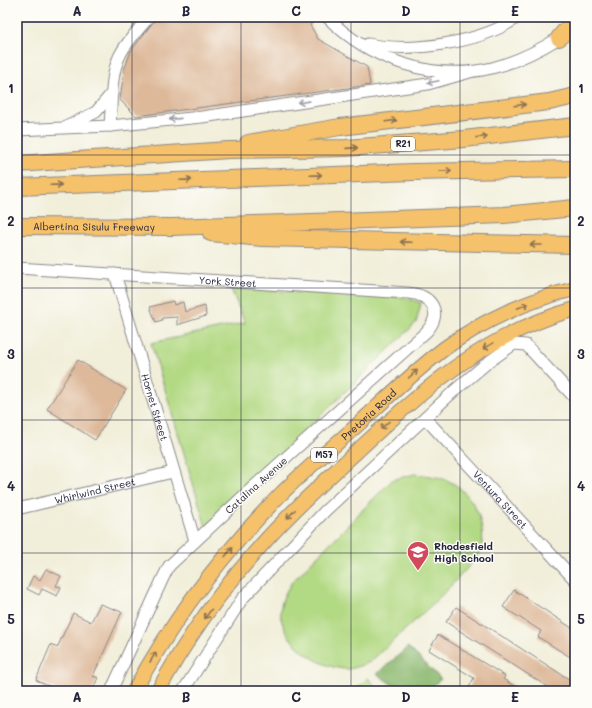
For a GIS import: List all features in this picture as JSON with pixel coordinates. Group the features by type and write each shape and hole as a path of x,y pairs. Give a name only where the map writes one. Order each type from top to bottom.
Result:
{"highway":[{"path":"559,38 575,19"},
{"path":"559,38 575,28"},
{"path":"229,150 252,141 340,127 550,102 575,96"},
{"path":"550,102 575,102"},
{"name":"R21","path":"17,164 229,150 346,148 464,139 575,126"},
{"path":"17,186 413,172 575,169"},
{"path":"172,227 504,215 575,208"},
{"name":"Albertina Sisulu Freeway","path":"17,226 172,227"},
{"path":"172,227 234,236 262,238 575,245"}],"main road":[{"name":"Pretoria Road","path":"134,691 162,642 188,605 248,530 281,494 418,370 446,348 499,316 548,297 575,289"},
{"name":"Pretoria Road","path":"158,691 184,647 219,598 258,550 303,502 382,428 436,381 478,352 536,322 575,309"}],"street":[{"path":"110,126 115,70 120,56 149,17"},
{"path":"328,17 355,40 384,57 441,72 470,72"},
{"path":"335,17 355,40 379,46 399,48 446,43 480,35 518,17"},
{"path":"17,130 110,126 202,117 428,84 470,72 494,68 512,62 531,54 559,38"},
{"path":"64,127 96,112 112,93"},
{"name":"York Street","path":"17,268 412,293 421,295 431,302 433,307"},
{"name":"Hornet Street","path":"115,274 173,472 195,541"},
{"name":"Catalina Avenue","path":"111,691 165,573 175,560 426,332 433,323 435,313 433,307"},
{"path":"183,691 242,600 325,511 425,418 487,363 514,344 526,345 575,398"},
{"name":"Ventura Street","path":"425,418 575,580"},
{"name":"Whirlwind Street","path":"17,509 173,472"}],"green space":[{"path":"231,289 403,297 421,303 416,323 206,527 151,343 245,323"},
{"path":"415,474 449,481 462,490 468,497 474,505 482,530 483,541 477,556 450,587 370,662 349,669 338,668 328,665 306,654 290,637 284,627 281,617 283,598 287,590 292,582 392,480"},
{"path":"408,647 441,679 427,691 401,691 377,674"},
{"path":"368,678 379,691 354,691"}],"building":[{"path":"157,17 311,17 314,21 310,25 318,39 367,67 370,85 136,116 120,100 124,70 131,51"},
{"path":"173,301 174,305 183,302 185,312 205,306 206,316 177,325 177,317 162,318 162,320 156,322 150,307"},
{"path":"78,360 126,390 95,440 47,409"},
{"path":"46,569 61,576 56,586 61,587 57,596 42,589 39,595 27,589 33,576 40,580"},
{"path":"514,590 575,630 575,660 538,637 541,631 503,607"},
{"path":"100,604 122,612 93,676 98,678 92,691 59,691 36,680 51,644 57,648 73,613 91,622"},
{"path":"456,607 575,683 575,691 554,691 446,622"},
{"path":"438,635 505,676 503,679 522,691 467,691 474,678 429,650"}],"place":[{"name":"Rhodesfield High School","path":"418,572"}]}
